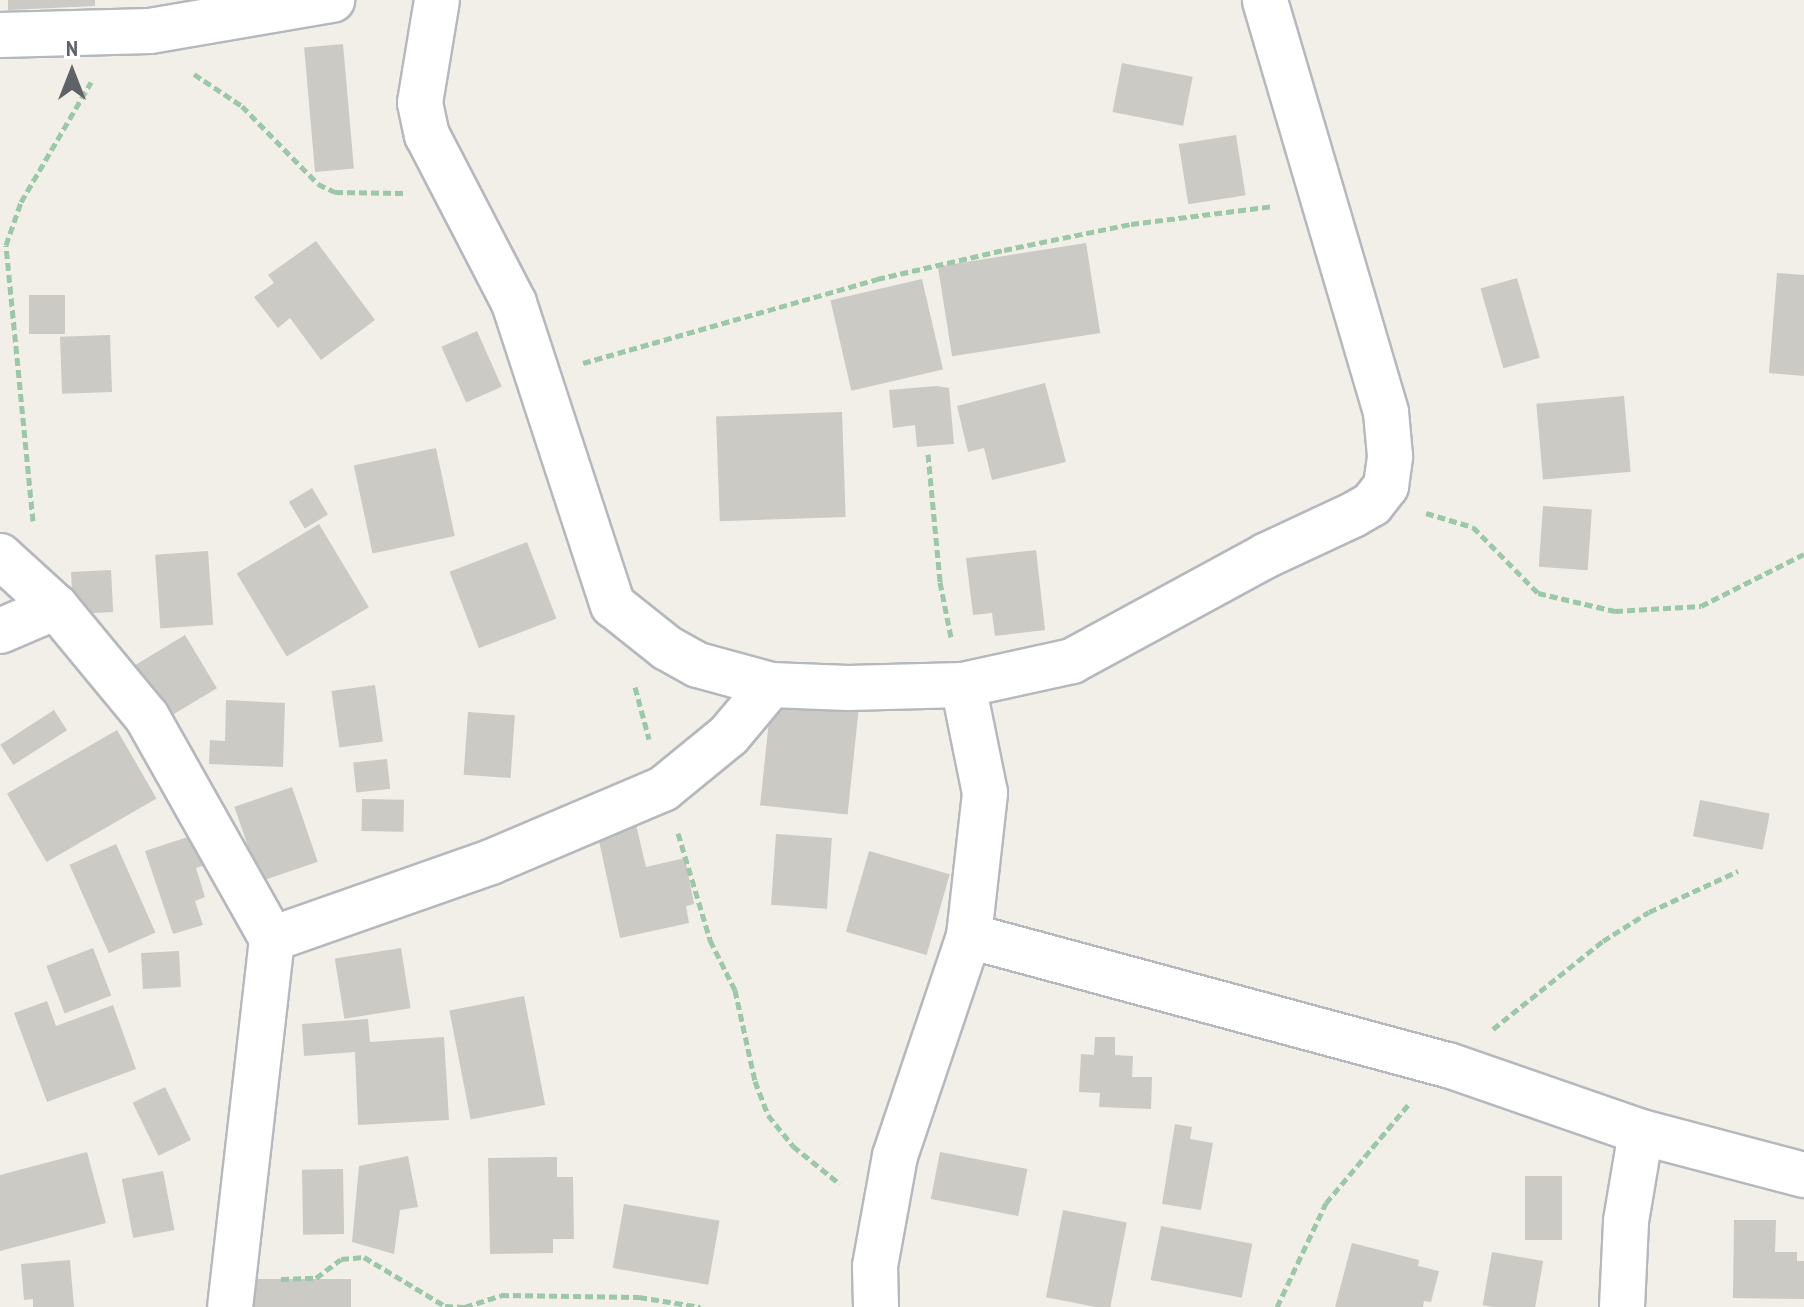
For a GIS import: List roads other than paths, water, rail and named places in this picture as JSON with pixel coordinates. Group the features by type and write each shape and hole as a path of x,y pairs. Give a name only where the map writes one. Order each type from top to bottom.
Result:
{"street":[{"path":"0,35 332,0"},
{"path":"437,0 420,103 427,135 514,303 613,605 667,648 698,665 771,685 963,685 1072,661 1265,556 1353,515 1372,504 1386,486 1390,456 1386,412 1265,0"},
{"path":"0,631 29,582 147,717 272,939 231,1292"},
{"path":"272,939 491,862 663,789 729,735 771,685"},
{"path":"876,1307 875,1266 895,1156 969,936 985,793 963,685"},
{"path":"969,936 1448,1065 1641,1132 1804,1175"},
{"path":"1622,1307 1626,1221 1641,1132"}]}
